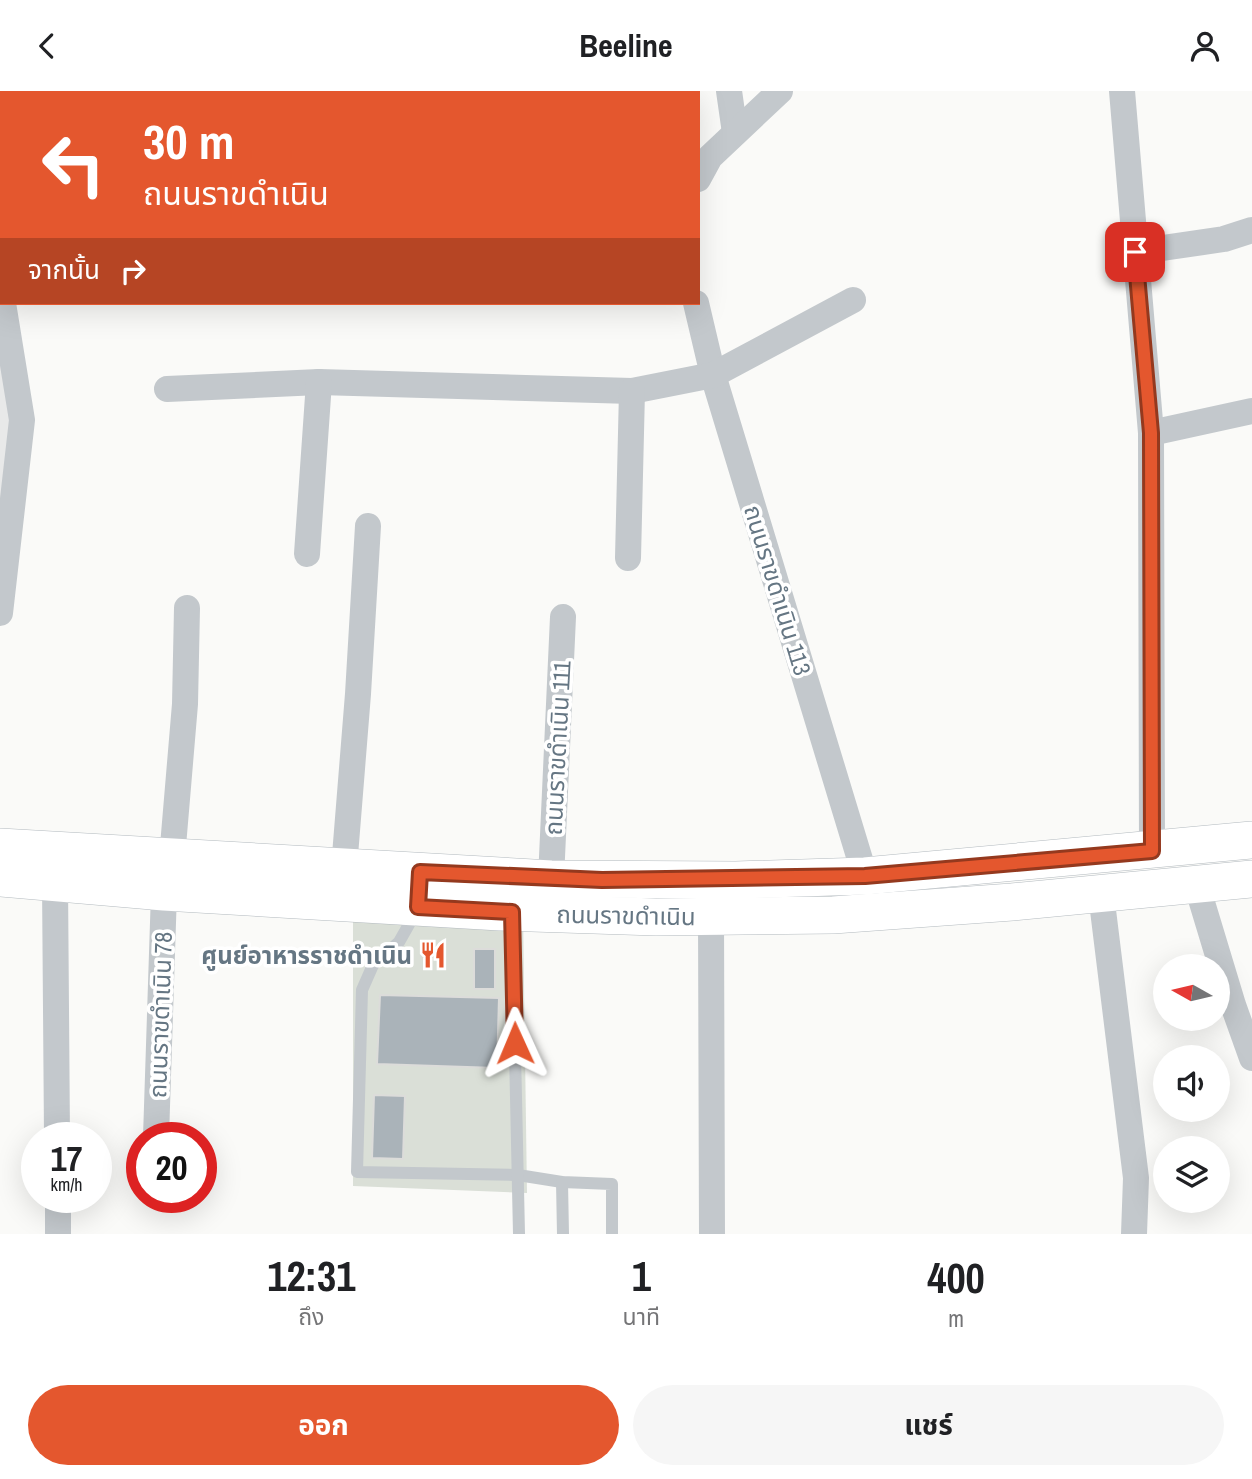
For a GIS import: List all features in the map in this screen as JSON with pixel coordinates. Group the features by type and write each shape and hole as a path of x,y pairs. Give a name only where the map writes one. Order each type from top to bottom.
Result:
{"main road":[{"name":"ถนนราขดำเนิน","path":"0,878 55,882 344,868 419,890 512,912 603,898 1252,840"},
{"name":"ถนนราขดำเนิน","path":"0,848 168,875 419,890 551,879 603,898 711,916 833,915 1197,886 1252,879"}],"street":[{"path":"729,91 735,133"},
{"path":"700,174 710,157 780,91"},
{"path":"1122,91 1151,433 1152,851"},
{"path":"1135,252 1224,239 1252,230"},
{"path":"167,389 319,382 632,391 712,375 853,300"},
{"path":"0,613 22,420 3,305"},
{"name":"ถนนราขดำเนิน 113","path":"696,305 712,375 865,876"},
{"path":"307,554 319,382"},
{"path":"628,558 632,391"},
{"path":"1151,433 1252,411"},
{"path":"344,868 368,526"},
{"name":"ถนนราขดำเนิน 78","path":"157,1122 168,875 185,704 187,608"},
{"name":"ถนนราขดำเนิน 111","path":"551,879 563,617"},
{"path":"55,882 57,1122"},
{"path":"1197,886 1252,1058"},
{"path":"1101,894 1136,1178 1134,1234"},
{"path":"711,916 712,1234"},
{"path":"58,1213 58,1234"}],"lane":[{"path":"419,890 399,942 373,965 362,990 357,1173 517,1175 562,1182 612,1184 612,1234"},
{"path":"512,912 519,1234"},
{"path":"562,1182 562,1234"}],"shaded area":[{"path":"0,305 2,305 22,420 0,613"},
{"path":"353,903 523,912 527,1193 353,1186"}],"building":[{"path":"474,949 495,949 495,989 474,989"},
{"path":"380,995 499,998 497,1068 377,1064"},
{"path":"374,1095 405,1096 403,1159 372,1158"}],"place":[{"name":"ศูนย์อาหารราชดำเนิน","path":"433,955"}],"route":[{"path":"515,1043 512,912 418,907 420,872 551,879 736,880 865,876 1152,851 1151,433 1135,252"}]}
